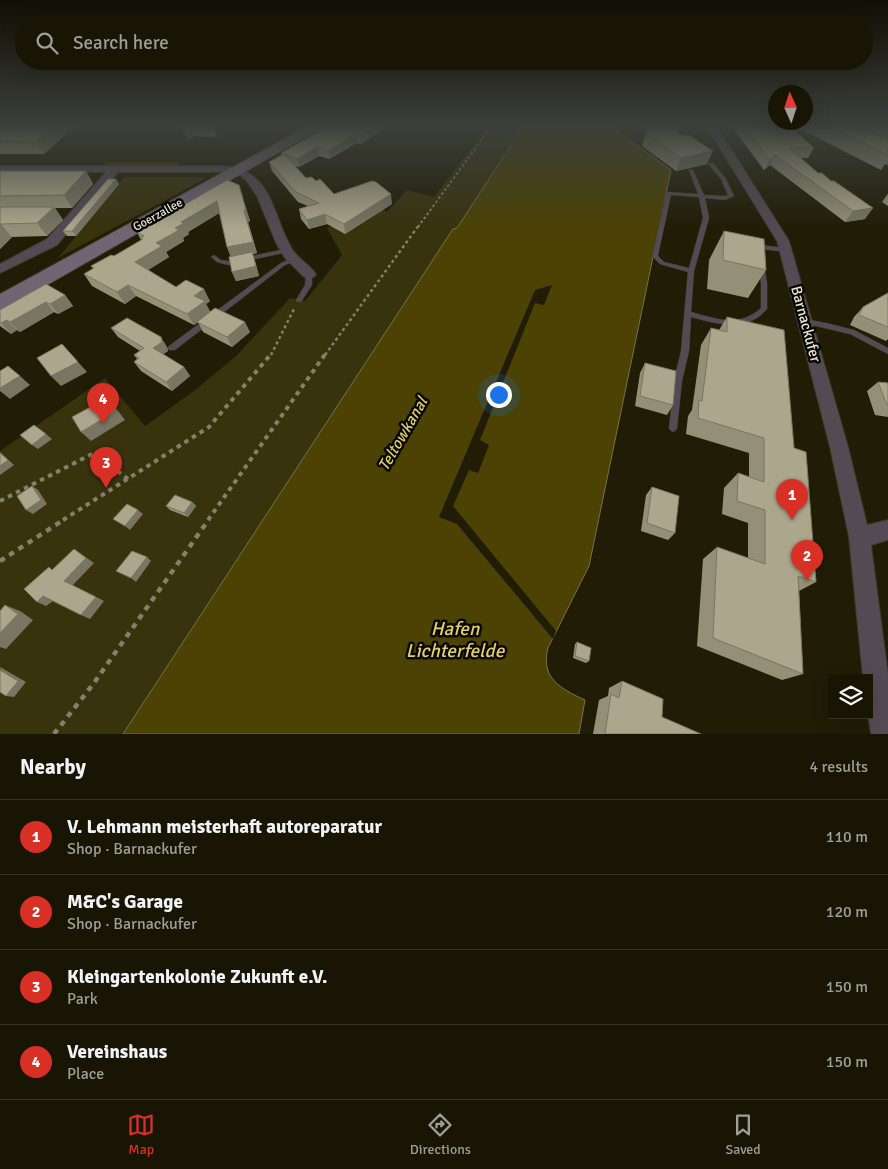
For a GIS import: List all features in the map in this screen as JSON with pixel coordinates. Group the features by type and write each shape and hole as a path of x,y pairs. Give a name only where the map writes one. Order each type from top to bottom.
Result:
{"main road":[{"name":"Goerzallee","path":"0,303 255,161"}],"street":[{"name":"Barnackufer","path":"734,161 783,240 839,447 860,537 870,636 884,734"},
{"path":"0,169 238,171 248,176 269,206 290,255 309,274"},
{"path":"0,269 52,242 115,169"},
{"path":"58,214 77,214"},
{"path":"860,537 888,530"}],"lane":[{"path":"691,271 662,263 655,256 669,193 702,197 725,198 731,196 723,179 711,164"},
{"path":"673,428 678,381 685,351 691,271 706,218 702,197 690,170"},
{"path":"687,313 724,323 738,324 748,321 764,309 764,283 759,247 786,250"},
{"path":"214,257 228,263 290,255"},
{"path":"172,348 283,264 290,255"},
{"path":"299,300 308,286 309,274"},
{"path":"805,321 852,332 888,351"}],"path":[{"path":"54,734 105,666 303,385 466,161"},
{"path":"0,561 209,427 272,353 299,300"},
{"path":"0,500 94,453 128,479"}],"shaded area":[{"path":"461,161 501,161 457,228 453,229 123,734 0,734 0,451 105,378 145,426 194,391 236,356 290,298 305,301 342,255 327,228 379,208 387,212 407,190 434,197"},
{"path":"106,162 180,162 178,165 104,165"},
{"path":"124,177 204,177 203,180 58,258"}],"water":[{"path":"501,161 659,161 671,170 589,566 548,648 546,658 547,667 554,681 585,700 579,734 123,734 453,229 457,228"}],"pier":[{"path":"552,285 544,305 535,303 480,440 489,445 478,473 469,470 453,506 556,631 553,639 457,524 439,517 535,290"}],"building":[{"path":"291,161 306,178 312,177 316,181 320,179 334,194 372,181 391,194 344,224 325,214 307,220 299,209 319,203 296,192 269,162"},
{"path":"784,161 804,161 818,173 822,173 831,181 834,181 873,208 853,211"},
{"path":"0,171 86,171 64,195 0,196"},
{"path":"108,179 116,179 72,231 63,231"},
{"path":"227,180 239,185 253,242 227,247 217,201 181,222 184,223 175,228 179,230 156,243 162,246 135,262 176,287 186,280 204,289 194,296 205,301 187,314 128,285 117,292 84,274 94,268 91,266 111,255 114,256 143,239 141,237 144,236 137,232"},
{"path":"0,207 54,207 37,223 0,225"},
{"path":"724,231 764,239 766,270 723,260"},
{"path":"252,252 256,266 232,272 229,257"},
{"path":"46,284 65,295 50,304 46,302 10,322 7,320 0,322 0,310"},
{"path":"888,293 888,327 859,315 863,307"},
{"path":"215,308 245,322 227,337 197,322"},
{"path":"727,317 784,330 794,448 806,452 816,582 798,576 803,674 713,638 717,547 765,564 765,510 737,501 738,473 764,482 764,438 698,418 699,400 702,401 711,328 727,332"},
{"path":"127,318 161,337 162,342 153,348 184,367 166,382 134,362 139,358 134,355 144,348 111,328"},
{"path":"62,344 78,362 51,376 37,358"},
{"path":"645,363 676,371 673,405 640,396"},
{"path":"8,366 20,376 0,388 0,371"},
{"path":"878,382 888,383 888,406 887,405"},
{"path":"107,398 116,411 81,432 72,417"},
{"path":"34,425 46,434 32,445 20,435"},
{"path":"0,453 8,460 0,466"},
{"path":"32,486 41,500 26,510 17,496"},
{"path":"652,487 679,496 675,533 647,523"},
{"path":"175,495 192,502 184,513 166,506"},
{"path":"127,504 138,510 125,526 113,519"},
{"path":"74,549 86,558 64,581 96,597 81,615 43,596 37,602 24,589 49,567 52,570"},
{"path":"132,551 147,557 131,578 116,571"},
{"path":"5,605 18,614 0,633 0,611"},
{"path":"577,642 591,648 589,661 575,656"},
{"path":"0,670 18,681 6,696 0,692"},
{"path":"622,681 663,699 662,717 701,734 605,734 611,694 619,698"}],"place":[{"name":"Vereinshaus","path":"103,424"},
{"name":"Kleingartenkolonie Zukunft e.V.","path":"106,488"},
{"name":"V. Lehmann meisterhaft autoreparatur","path":"792,520"},
{"name":"M&C's Garage","path":"807,581"}],"water label":[{"name":"Teltowkanal","path":"403,434"},
{"name":"Hafen Lichterfelde","path":"455,640"}]}
